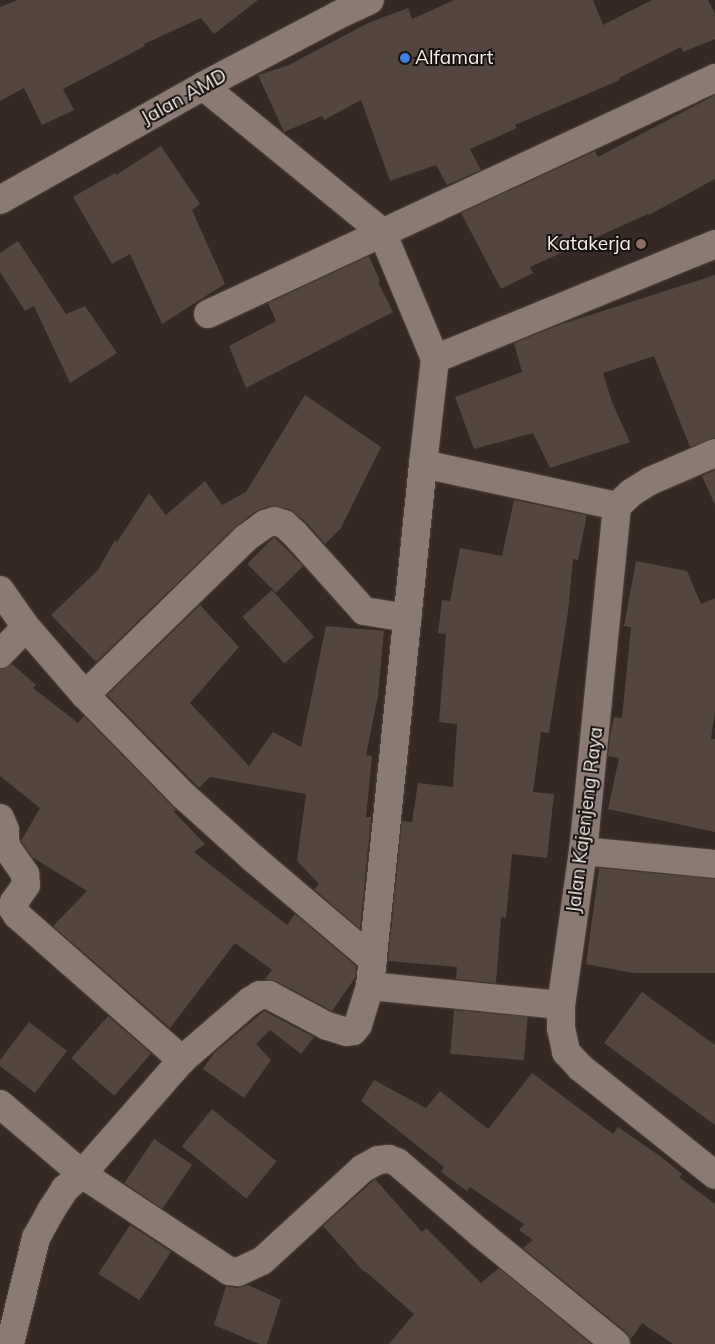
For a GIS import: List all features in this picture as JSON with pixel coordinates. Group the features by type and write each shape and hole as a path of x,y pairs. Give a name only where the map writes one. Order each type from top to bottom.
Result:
{"street":[{"name":"Jalan AMD","path":"0,200 203,86 334,7 370,0"},
{"path":"208,314 715,78"},
{"path":"10,1344 36,1238 52,1209 66,1189 82,1174 182,1060 250,1001 260,995 269,994 336,1031 353,1030 358,1025 371,973 435,359 382,232 203,86"},
{"path":"435,359 715,244"},
{"path":"423,464 617,506 631,493 650,480 715,453"},
{"name":"Jalan Kajenjeng Raya","path":"617,506 583,851 561,1005 562,1041 566,1052 581,1068 715,1175"},
{"path":"85,695 246,538 265,524 274,521 284,524 295,534 364,611 407,618"},
{"path":"0,590 26,627 85,695 184,796 254,859 371,973 561,1005"},
{"path":"0,654 26,627"},
{"path":"0,818 5,830 7,848 22,866 25,874 26,885 14,902 13,908 17,915 182,1060"},
{"path":"583,851 715,864"},
{"path":"0,1104 82,1174 230,1271 238,1272 262,1260 362,1169 378,1160 397,1162 616,1344"}],"building":[{"path":"18,0 258,0 214,34 201,18 144,44 145,46 63,89 74,110 42,125 24,88 0,101 0,7"},
{"path":"454,0 593,0 603,25 652,0 708,0 715,14 715,39 683,52 681,47 619,78 620,80 515,125 517,128 470,149 481,170 447,185 436,165 390,181 361,100 324,120 322,116 284,132 258,75 289,65 368,23 408,8 412,19"},
{"path":"715,95 715,179 649,215 530,267 533,273 501,289 461,213 595,151 598,157"},
{"path":"161,146 200,204 192,210 225,284 162,324 130,254 112,264 73,197 115,173 116,175"},
{"path":"18,241 66,314 85,306 117,353 70,383 34,306 25,311 0,272 0,253"},
{"path":"369,256 380,281 378,282 393,312 246,388 229,346 276,321 268,303"},
{"path":"715,275 715,438 690,447 654,356 603,373 612,402 630,442 550,468 533,433 474,449 455,397 522,372 514,343 559,325"},
{"path":"305,395 381,447 341,528 325,544 306,522 289,509 270,506 256,511 235,527 96,662 51,615 98,570 115,540 117,542 149,493 166,515 205,481 222,505 246,492"},
{"path":"715,470 715,505 702,476"},
{"path":"514,500 586,515 586,520 578,560 573,559 568,612 549,733 541,732 533,792 554,794 547,858 512,854 506,918 501,917 496,983 456,979 457,967 388,961 402,821 412,822 418,783 453,787 457,724 439,722 446,634 438,633 442,600 450,601 460,548 502,556"},
{"path":"274,537 303,566 276,593 247,564"},
{"path":"636,561 687,571 701,604 715,598 715,711 711,739 715,739 715,832 608,809 619,758 608,756 610,737 614,717 622,718 631,627 624,626"},
{"path":"272,590 314,637 284,664 242,617"},
{"path":"200,605 239,647 190,703 249,766 273,732 301,747 326,626 384,631 378,696 366,755 372,756 366,817 371,817 360,929 314,889 319,884 297,861 306,794 210,777 199,788 107,695"},
{"path":"12,664 36,685 33,688 78,723 84,716 176,810 174,812 205,844 194,852 287,925 295,914 356,966 355,978 332,1011 276,981 265,979 272,970 235,943 170,1028 53,926 87,891 32,857 21,841 40,808 0,776 0,669"},
{"path":"599,868 715,879 715,973 633,973 586,964"},
{"path":"642,992 715,1045 715,1125 604,1043"},
{"path":"454,1010 528,1016 524,1060 450,1054"},
{"path":"264,1011 314,1037 301,1054 270,1030 256,1044 271,1060 244,1098 203,1069 214,1053"},
{"path":"108,1016 151,1053 114,1096 71,1058"},
{"path":"29,1022 67,1051 35,1093 0,1066 0,1060"},
{"path":"532,1073 613,1134 618,1127 660,1156 682,1174 679,1177 715,1204 715,1344 673,1344 642,1323 631,1339 626,1332 523,1248 533,1240 519,1230 524,1224 470,1187 467,1191 441,1172 444,1167 361,1101 374,1080 426,1108 440,1091 488,1129"},
{"path":"212,1109 277,1161 246,1199 182,1146"},
{"path":"154,1139 192,1165 162,1209 124,1183"},
{"path":"375,1179 422,1232 426,1228 481,1283 499,1268 591,1344 389,1344 414,1314 364,1272 323,1226"},
{"path":"130,1225 171,1252 140,1300 98,1274"},
{"path":"248,1285 281,1300 267,1344 259,1344 214,1325 226,1286 237,1288"}],"place":[{"name":"Alfamart","path":"405,58"},
{"name":"Katakerja","path":"641,244"}]}
